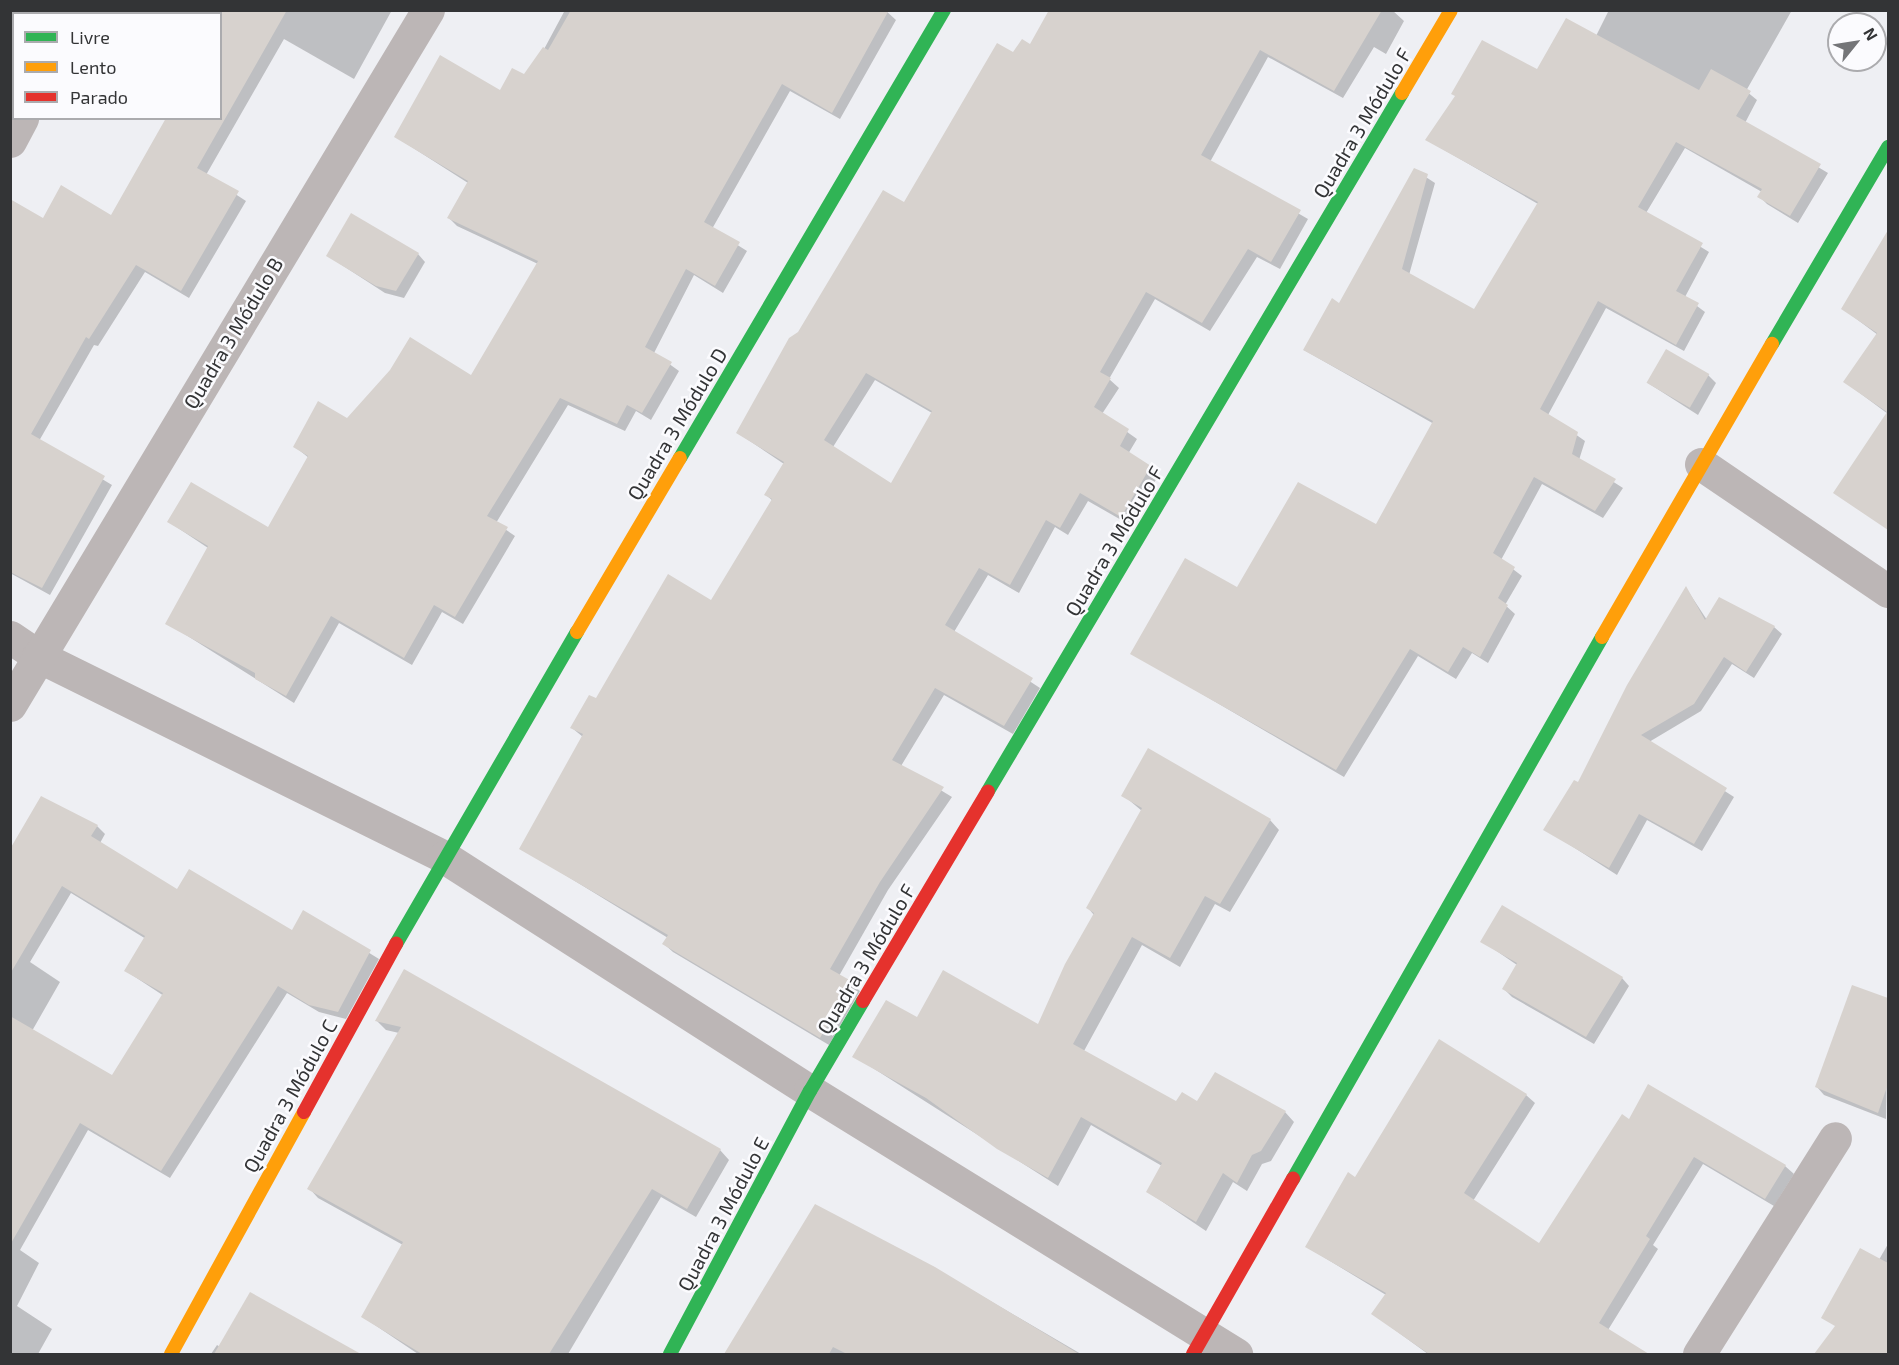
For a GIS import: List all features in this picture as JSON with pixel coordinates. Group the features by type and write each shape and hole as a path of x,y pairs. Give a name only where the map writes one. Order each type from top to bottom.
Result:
{"street":[{"name":"Quadra 3 Módulo B","path":"10,705 428,10"},
{"name":"Quadra 3 Módulo D","path":"444,857 944,10"},
{"name":"Quadra 3 Módulo F","path":"810,1091 1451,10"},
{"path":"10,141 21,120"},
{"path":"1198,1344 1701,464 1888,147"},
{"path":"1701,464 1888,591"},
{"path":"10,637 38,656 444,857 810,1091 1198,1344 1236,1354"},
{"name":"Quadra 3 Módulo C","path":"171,1354 444,857"},
{"name":"Quadra 3 Módulo E","path":"670,1354 810,1091"},
{"path":"1699,1354 1835,1138"}],"building":[{"path":"220,10 287,10 197,168 239,191 181,291 136,265 89,339 86,337 31,434 105,476 42,588 10,572 10,199 43,218 61,185 111,215 165,120 222,120 222,12"},
{"path":"571,10 889,10 832,113 782,84 704,222 740,242 715,286 686,269 645,347 672,362 642,413 627,405 617,424 560,398 487,516 508,527 455,617 434,605 404,658 331,616 286,696 255,679 255,673 165,624 208,546 167,522 191,482 268,527 308,456 293,447 318,401 347,418 390,370 410,337 471,375 538,261 447,218 468,181 394,137 440,55 500,90 512,68 524,74 543,47 548,50"},
{"path":"1049,10 1382,10 1334,91 1260,50 1201,155 1301,210 1271,262 1248,249 1202,323 1146,292 1100,372 1111,378 1094,407 1129,429 1120,446 1151,466 1121,517 1080,493 1060,528 1046,520 1010,585 979,568 945,625 1033,678 1004,726 935,688 892,760 944,787 880,882 830,969 853,982 820,1038 662,944 668,935 519,849 583,734 570,728 589,695 596,698 668,574 711,600 772,499 764,495 784,462 736,433 789,338 798,332 883,190 904,202 997,43 1013,52 1022,39 1030,44","holes":["866,373 932,411 891,483 824,440"]},
{"path":"1566,18 1699,90 1711,69 1751,91 1736,116 1821,164 1790,216 1757,197 1762,189 1676,142 1638,207 1703,243 1676,291 1699,303 1676,345 1598,301 1540,409 1578,432 1572,454 1616,479 1595,511 1534,477 1493,553 1515,567 1498,598 1508,605 1480,657 1463,647 1448,672 1410,649 1336,770 1130,654 1185,558 1237,587 1298,482 1376,524 1433,421 1303,350 1332,298 1339,303 1414,168 1428,174 1402,269 1474,309 1538,202 1425,140 1455,96 1451,94 1482,40 1537,69"},
{"path":"351,213 419,253 396,291 376,286 326,256"},
{"path":"1888,230 1888,530 1833,493 1887,412 1843,382 1877,333 1841,309"},
{"path":"1666,349 1709,374 1690,408 1646,383"},
{"path":"1686,586 1705,620 1719,597 1775,626 1746,672 1724,657 1694,704 1641,735 1727,788 1694,844 1639,814 1609,868 1543,830 1574,780 1578,782 1627,685"},
{"path":"1148,748 1271,819 1220,904 1205,896 1170,958 1132,937 1073,1044 1176,1101 1182,1092 1197,1101 1215,1072 1286,1111 1261,1151 1252,1155 1237,1183 1223,1173 1196,1222 1146,1192 1162,1163 1081,1117 1048,1178 997,1149 926,1098 852,1057 886,1000 917,1017 943,970 1038,1024 1065,964 1094,913 1086,908 1142,808 1121,796"},
{"path":"41,796 98,825 91,836 177,889 189,869 292,930 303,910 371,950 338,1012 309,1005 278,986 161,1171 80,1123 10,1245 10,1016 112,1075 163,993 124,971 145,936 62,886 10,974 10,849"},
{"path":"1502,905 1623,977 1586,1037 1502,989 1517,963 1480,942"},
{"path":"404,969 721,1149 687,1209 652,1189 549,1354 422,1354 361,1317 403,1242 307,1189 401,1027 375,1021"},
{"path":"1852,985 1888,998 1888,1084 1878,1113 1815,1087"},
{"path":"1439,1039 1527,1094 1464,1193 1539,1243 1622,1114 1629,1119 1648,1084 1786,1165 1765,1199 1694,1157 1646,1236 1650,1239 1599,1323 1649,1354 1429,1354 1371,1314 1386,1293 1305,1247 1348,1172 1355,1177"},
{"path":"815,1204 935,1267 1079,1354 847,1354 833,1347 829,1354 724,1354"},
{"path":"1860,1248 1888,1263 1888,1354 1814,1354 1835,1326 1821,1318"},
{"path":"250,1292 361,1354 214,1354"}],"traffic: fast":[{"path":"680,458 944,10"},
{"path":"988,791 1402,93"},
{"path":"1772,344 1888,147"},
{"path":"396,944 577,632"},
{"path":"1293,1179 1602,637"},
{"path":"670,1354 810,1091 863,1001"}],"traffic: slow":[{"path":"1402,93 1451,10"},
{"path":"1602,637 1772,344"},
{"path":"577,632 680,458"},
{"path":"171,1354 304,1112"}],"traffic: jam":[{"path":"863,1001 988,791"},
{"path":"304,1112 396,944"},
{"path":"1193,1354 1293,1179"}]}
